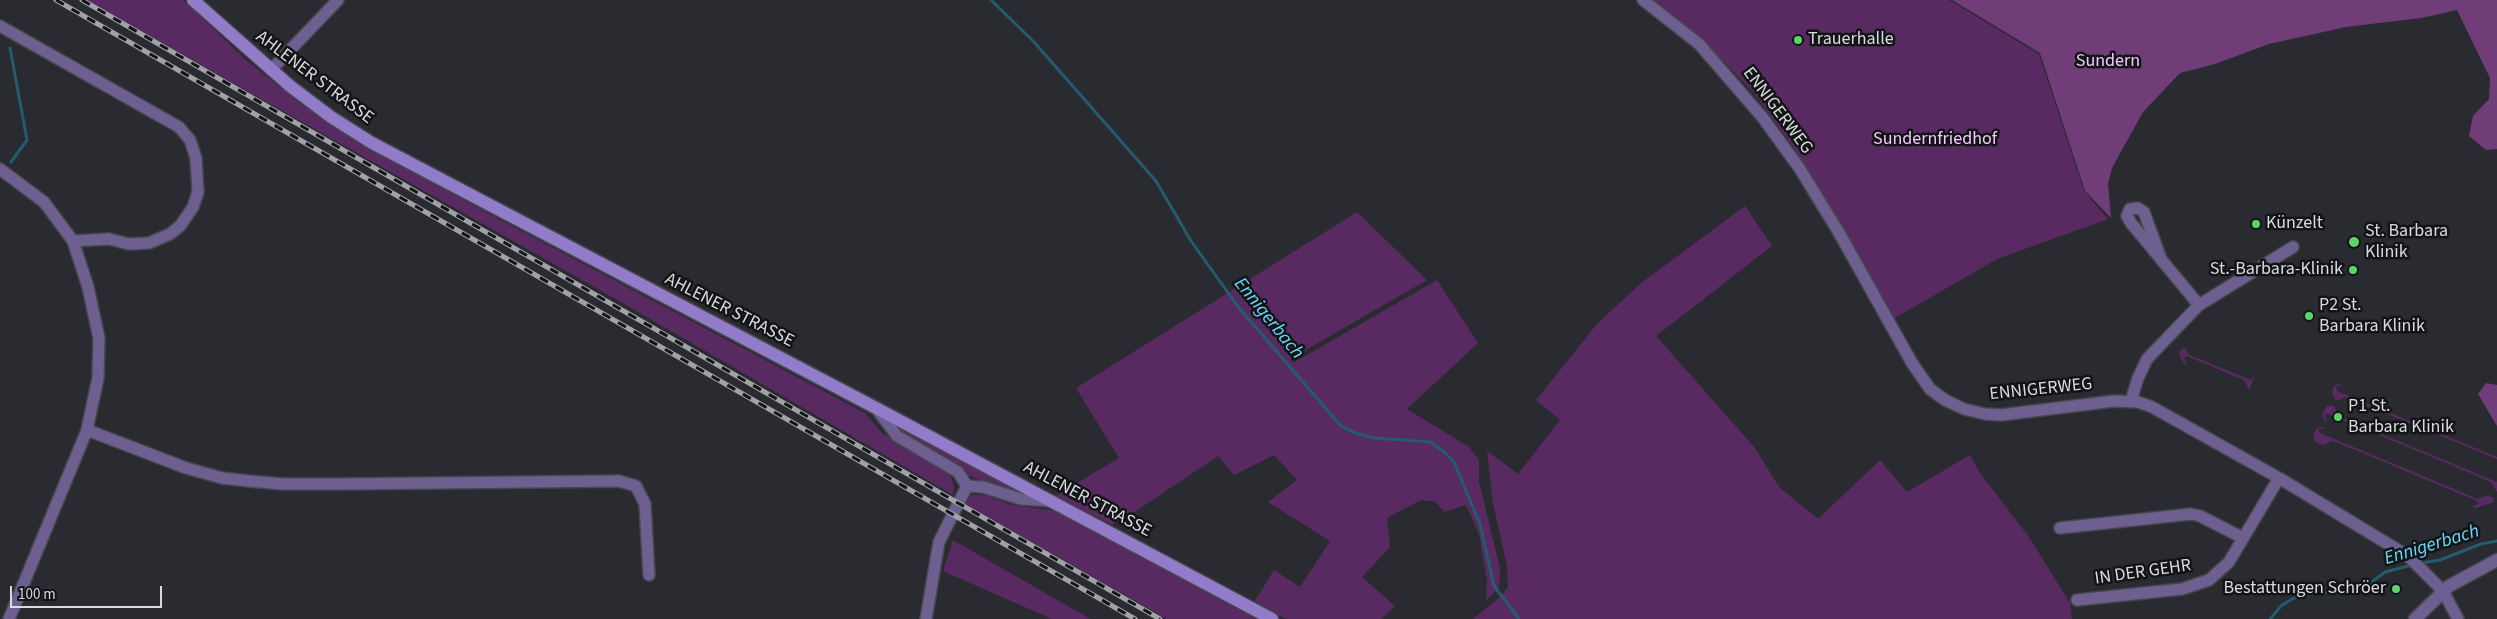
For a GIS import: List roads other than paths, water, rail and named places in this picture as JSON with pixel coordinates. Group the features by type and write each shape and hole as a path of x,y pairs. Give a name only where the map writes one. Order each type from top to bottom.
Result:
{"main road":[{"name":"AHLENER STRASSE","path":"193,0 271,70 331,117 372,143 1272,619"}],"street":[{"path":"271,70 338,0"},
{"name":"ENNIGERWEG","path":"1643,0 1699,44 1763,118 1797,166 1838,231 1912,363 1930,389 1945,400 1964,409 1985,414 2002,415 2114,400 2131,401 2160,410 2279,478 2408,556 2423,569 2442,591 2458,619"},
{"path":"0,26 179,127 190,140 196,158 198,192 193,207 180,226 170,234 149,243 129,244 109,238 73,241"},
{"path":"0,169 44,202 73,241 88,288 99,338 98,378 95,400 87,430 9,619"},
{"path":"2131,401 2138,378 2147,359 2199,304 2293,247"},
{"path":"2161,259 2199,304"},
{"path":"876,408 897,436 958,472 967,486"},
{"path":"87,430 186,468 222,478 258,482 340,484 619,481 636,486 645,504 649,575"},
{"name":"IN DER GEHR","path":"2077,600 2182,588 2209,580 2229,562 2279,478"},
{"path":"967,486 983,488 1021,499 1052,501"},
{"path":"926,619 939,542 967,486"},
{"path":"2060,528 2191,514 2200,516 2243,538"},
{"path":"2415,619 2442,591 2461,578 2497,560"}],"waterway":[{"name":"Ennigerbach","path":"991,0 1034,42 1156,181 1191,241 1239,308 1341,426 1355,433 1374,438 1430,442 1454,462 1480,524 1494,586 1519,619"},
{"path":"10,48 27,140 11,162"},
{"name":"Ennigerbach","path":"2421,563 2440,560 2481,544 2497,541"},
{"name":"Ennigerbach","path":"2270,619 2282,605 2294,598 2320,592 2356,594 2385,572 2412,565"}],"railway":[{"path":"56,0 1135,619"},
{"path":"82,0 1160,619"}],"place":[{"name":"Trauerhalle","path":"1798,40"},
{"name":"Künzelt","path":"2256,224"},
{"name":"St. Barbara Klinik","path":"2354,242"},
{"name":"St.-Barbara-Klinik","path":"2353,270"},
{"name":"P2 St. Barbara Klinik","path":"2309,316"},
{"name":"P1 St. Barbara Klinik","path":"2338,417"},
{"name":"Bestattungen Schröer","path":"2396,589"}],"park label":[{"name":"Sundern","path":"2108,62"},
{"name":"Sundernfriedhof","path":"1935,140"}]}
